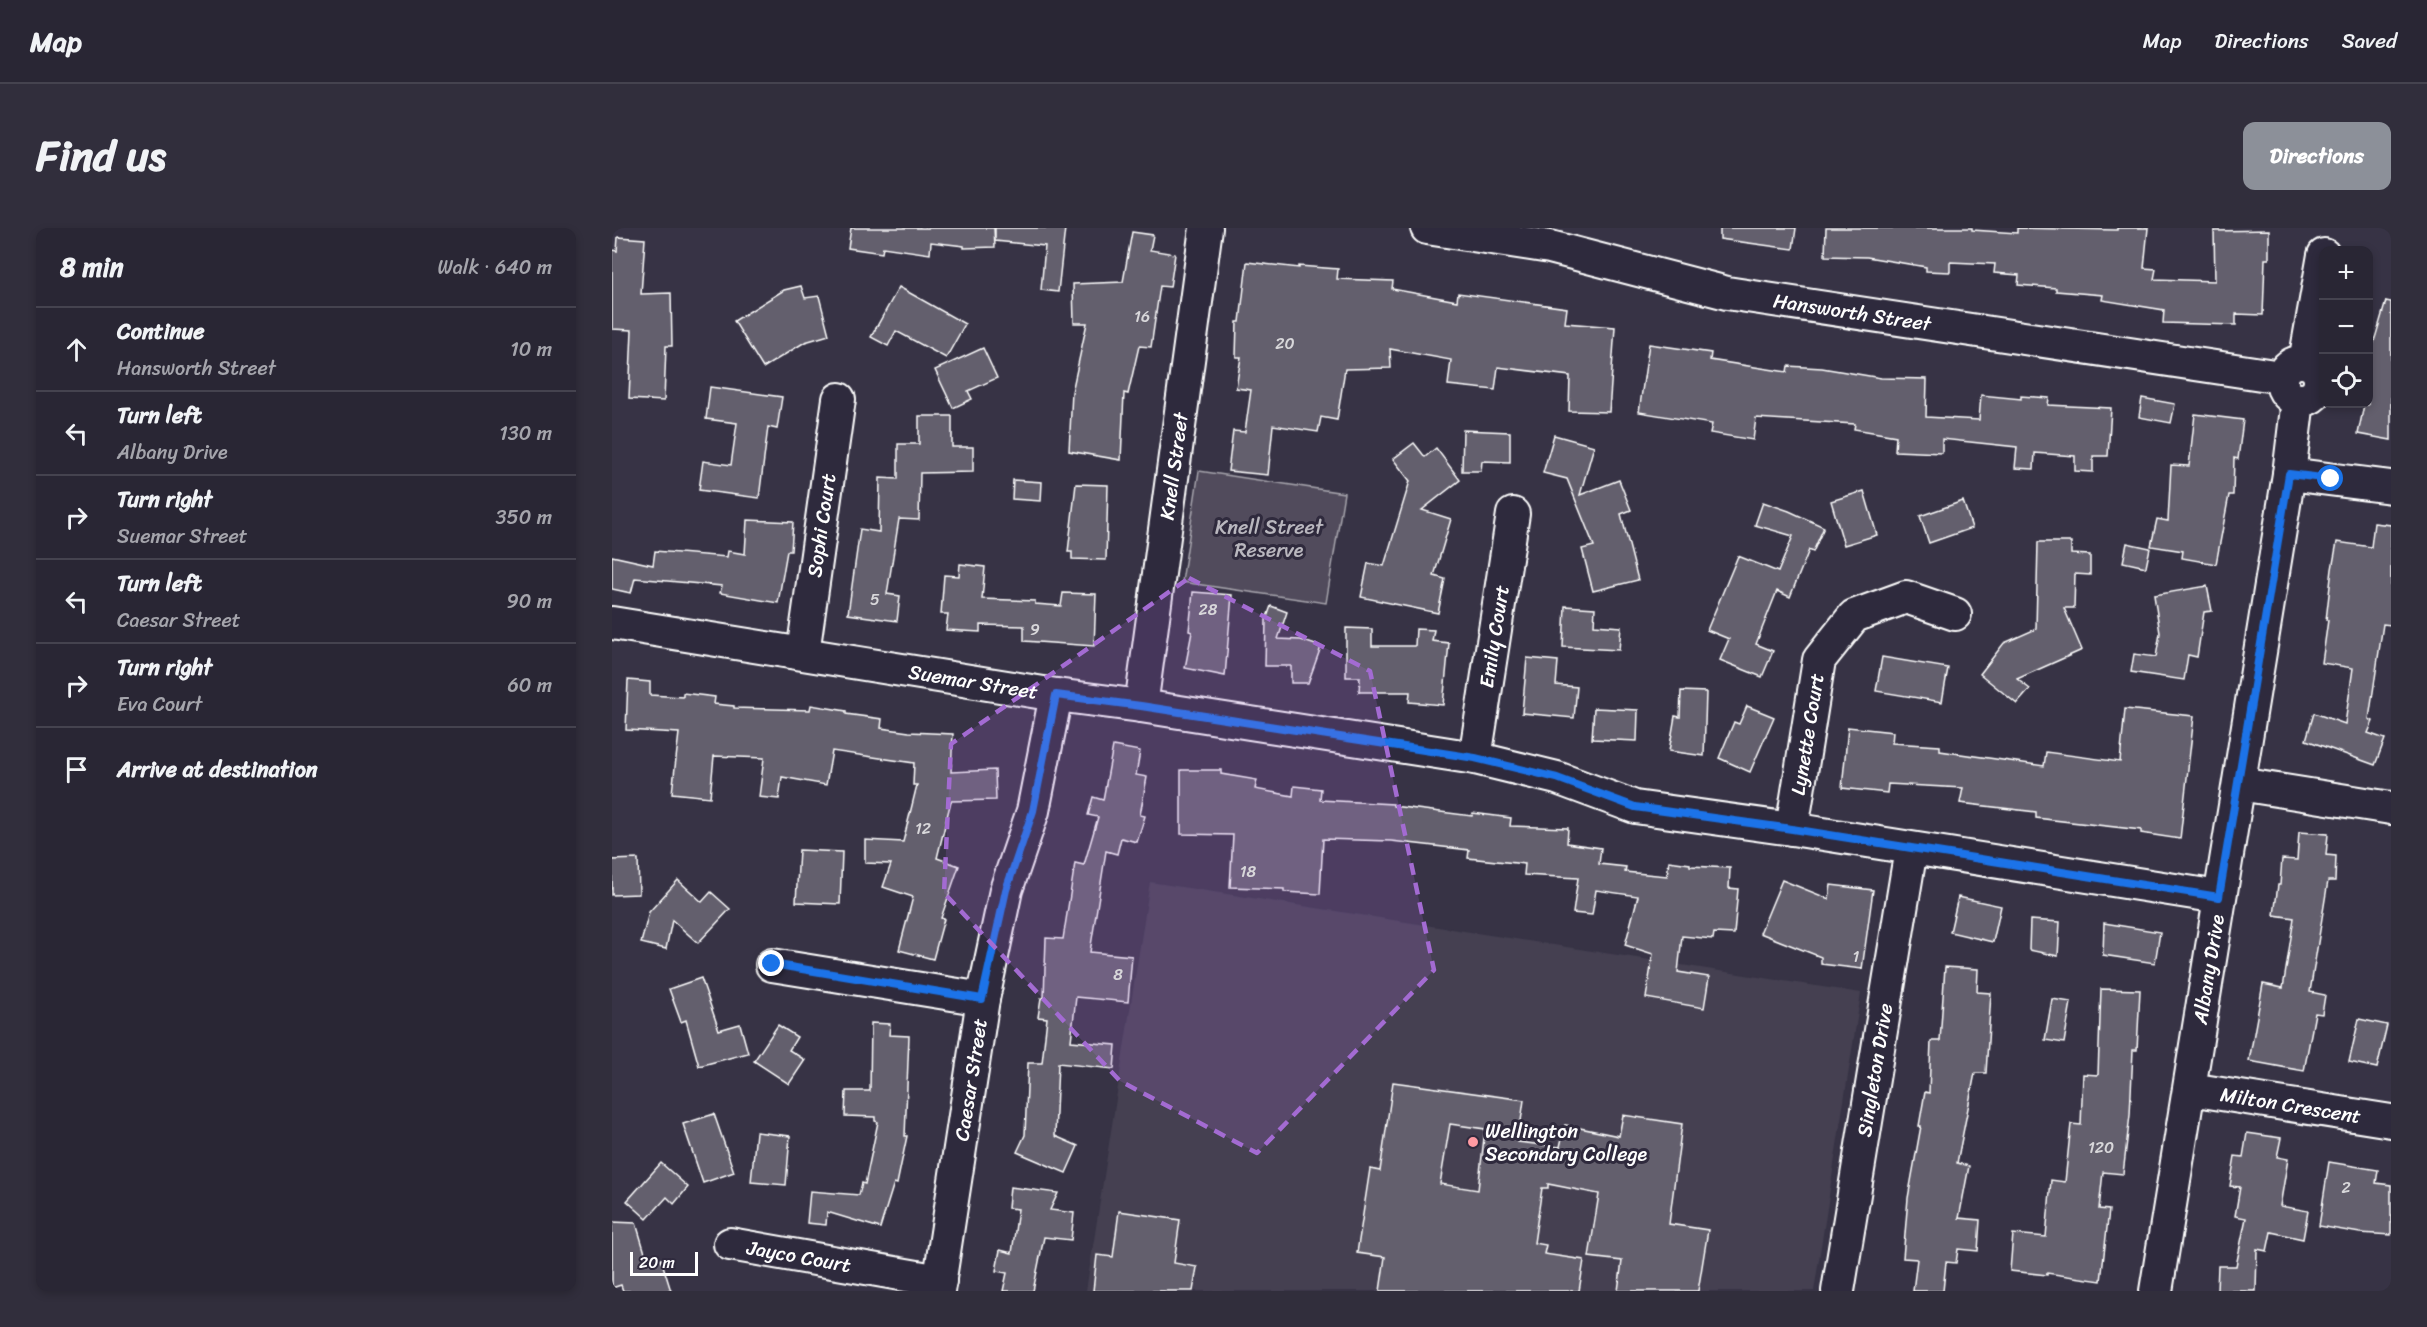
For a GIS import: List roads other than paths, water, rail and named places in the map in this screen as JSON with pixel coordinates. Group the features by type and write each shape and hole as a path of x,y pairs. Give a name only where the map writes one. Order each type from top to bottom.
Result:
{"street":[{"name":"Knell Street","path":"1141,706 1206,228"},
{"name":"Hansworth Street","path":"1427,228 1551,238 1727,293 2295,380"},
{"path":"2325,246 2328,228"},
{"name":"Albany Drive","path":"2156,1291 2289,474 2295,380 2319,277"},
{"name":"Sophi Court","path":"803,653 839,399"},
{"path":"2289,474 2391,487"},
{"name":"Emily Court","path":"1475,758 1513,514"},
{"name":"Lynette Court","path":"1792,829 1819,660 1854,616 1906,597 1955,614"},
{"name":"Suemar Street","path":"612,623 1056,695 1475,758 1557,778 1635,807 1792,829 2219,897"},
{"name":"Caesar Street","path":"939,1286 982,999 1006,890 1033,811 1056,695"},
{"path":"2238,784 2391,808"},
{"name":"Singleton Drive","path":"1838,1291 1911,849"},
{"path":"772,964 982,999"},
{"name":"Milton Crescent","path":"2190,1089 2391,1121"},
{"name":"Jayco Court","path":"730,1244 939,1286"}],"place":[{"name":"Wellington Secondary College","path":"1473,1142"}],"park label":[{"name":"Knell Street Reserve","path":"1269,538"}]}
